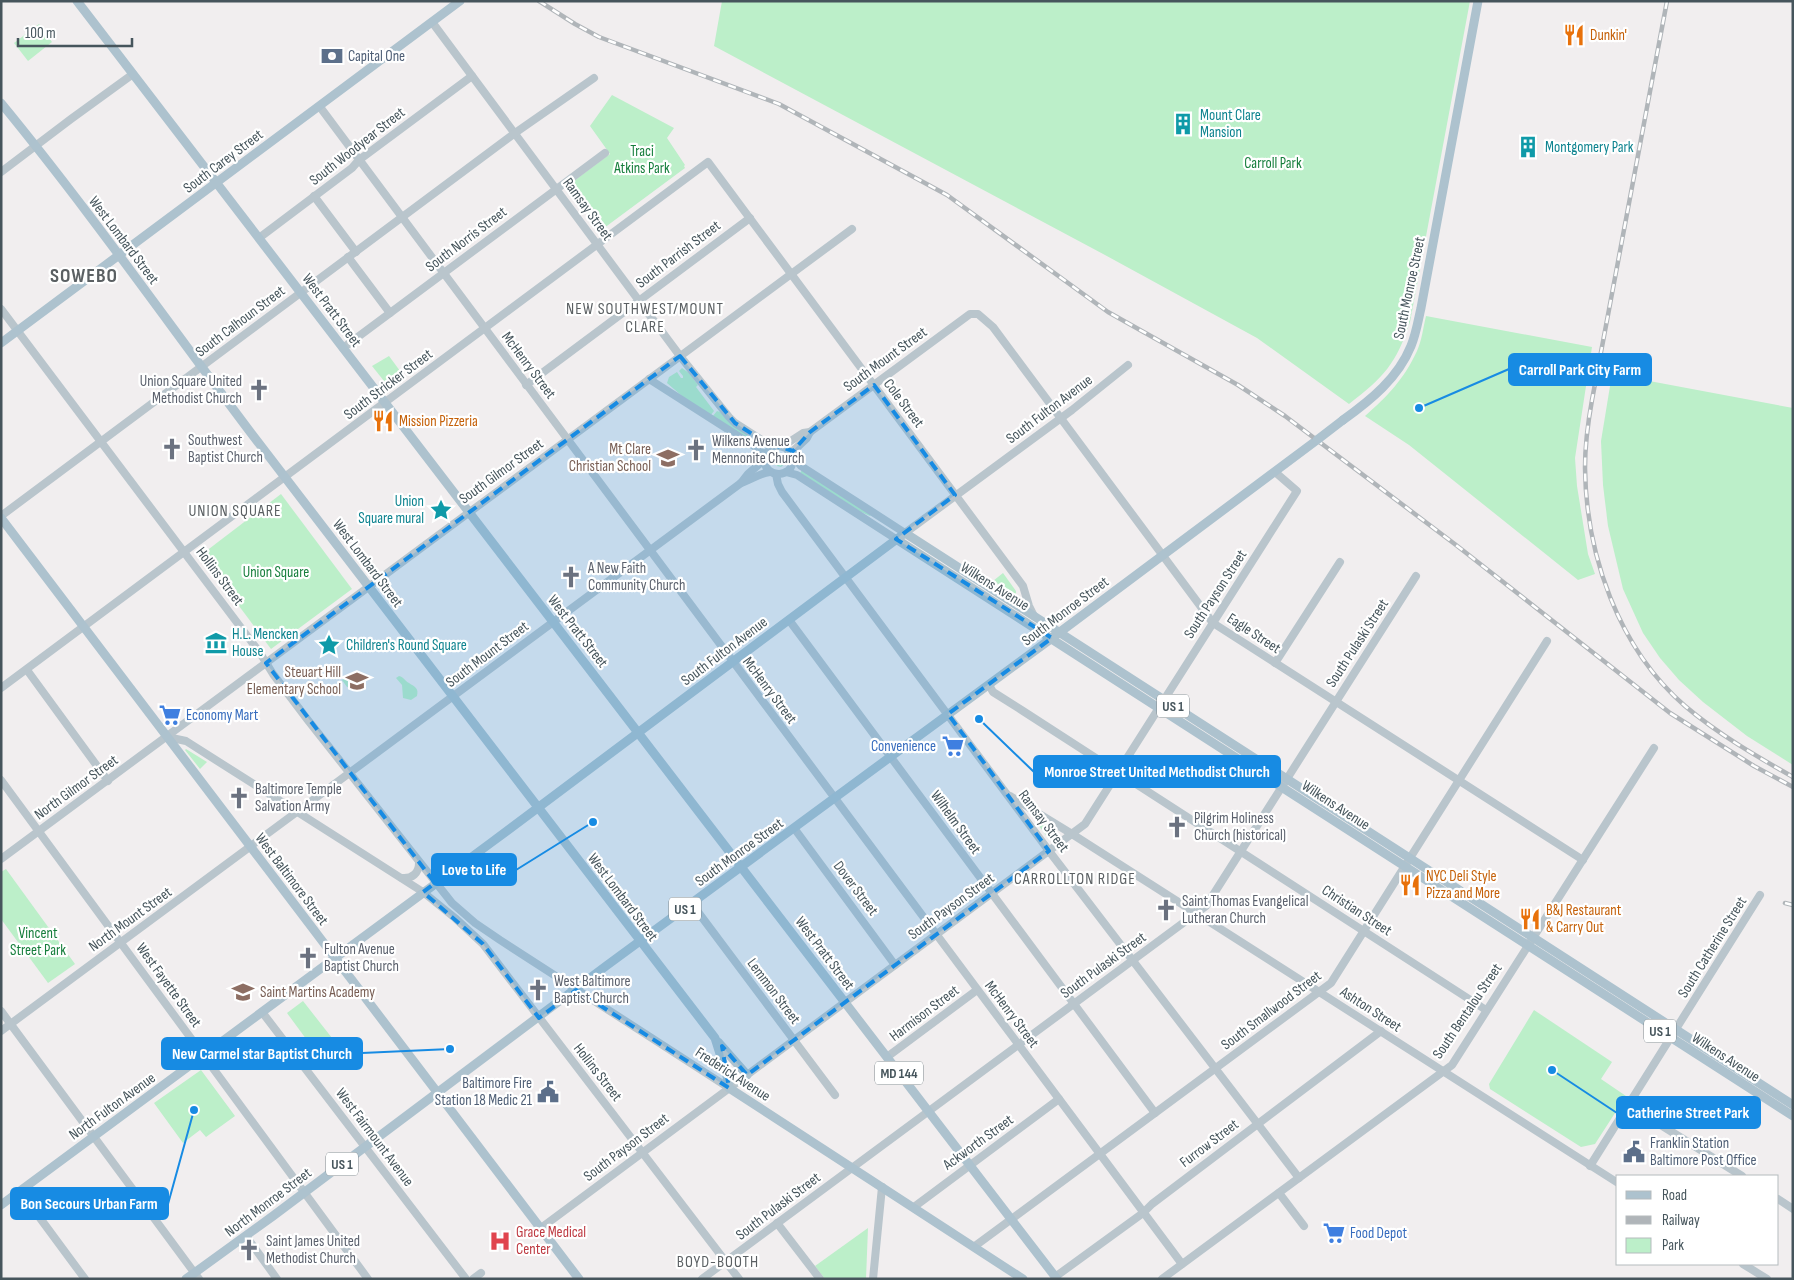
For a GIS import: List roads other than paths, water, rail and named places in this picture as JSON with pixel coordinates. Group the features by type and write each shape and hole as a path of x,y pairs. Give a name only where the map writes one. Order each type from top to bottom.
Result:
{"main road":[{"name":"West Pratt Street","path":"77,1 1056,1278"},
{"name":"South Carey Street","path":"1,342 320,107 460,1"},
{"name":"South Monroe Street","path":"438,1093 989,685 1377,394 1398,371 1407,356 1416,333 1478,1"},
{"name":"West Lombard Street","path":"1,103 36,145 201,367 640,942 715,1038 747,1075"},
{"name":"West Baltimore Street","path":"1,517 580,1279"},
{"name":"South Fulton Avenue","path":"336,957 905,533"},
{"name":"Wilkens Avenue","path":"905,533 1060,632 1162,704"},
{"name":"Wilkens Avenue","path":"896,539 1052,638 1162,704 1408,862 1673,1034 1793,1116"},
{"name":"North Fulton Avenue","path":"1,1205 336,957"},
{"name":"Wilkens Avenue","path":"1673,1034 1793,1105"},
{"name":"West Lombard Street","path":"715,1038 729,1088"},
{"name":"Frederick Avenue","path":"729,1088 1024,1279"},
{"name":"North Monroe Street","path":"186,1279 197,1276 304,1191 438,1093"}],"street":[{"name":"Ramsay Street","path":"432,22 680,356 723,410 735,423 765,442 780,446"},
{"path":"1,172 133,74"},
{"name":"South Woodyear Street","path":"259,238 352,168 359,160 472,76"},
{"name":"South Calhoun Street","path":"1,517 515,133 594,78"},
{"name":"McHenry Street","path":"320,107 1182,1264"},
{"name":"South Norris Street","path":"343,348 605,153"},
{"name":"Cole Street","path":"708,162 1023,586 1034,616"},
{"name":"South Stricker Street","path":"1,688 286,478 708,162"},
{"path":"314,196 356,252"},
{"name":"South Parrish Street","path":"526,385 750,218"},
{"name":"South Gilmor Street","path":"167,737 852,229"},
{"path":"348,257 390,313"},
{"name":"Hollins Street","path":"1,309 266,663 435,884"},
{"name":"South Mount Street","path":"792,454 810,432 970,314 978,314"},
{"name":"Eagle Street","path":"978,314 994,327 1213,623 1583,860"},
{"name":"South Fulton Avenue","path":"905,533 1061,418 1128,365"},
{"path":"649,379 757,448 765,458 766,466 773,473 786,472 792,466 792,454 780,446 769,450 765,458"},
{"name":"South Mount Street","path":"780,446 803,433 810,432"},
{"name":"Wilkens Avenue","path":"792,454 801,466 905,533"},
{"name":"South Mount Street","path":"250,847 741,482 765,458"},
{"name":"South Payson Street","path":"541,1228 1085,824 1297,491 1278,469"},
{"name":"Wilkens Avenue","path":"786,472 798,475 896,539"},
{"name":"Ramsay Street","path":"773,473 781,490 1049,851 1299,1178"},
{"name":"South Mount Street","path":"741,482 752,480 760,474 773,473"},
{"path":"1275,663 1340,562"},
{"name":"South Pulaski Street","path":"702,1279 1206,906 1416,576"},
{"name":"Wilhelm Street","path":"789,620 1155,1113"},
{"name":"South Smallwood Street","path":"975,1246 1331,983 1547,641"},
{"path":"27,670 108,781"},
{"name":"Christian Street","path":"989,685 993,692 1486,1010"},
{"path":"167,737 186,741 423,892"},
{"name":"North Gilmor Street","path":"1,859 167,737"},
{"name":"South Bentalou Street","path":"1162,1279 1452,1064 1654,748"},
{"name":"West Fayette Street","path":"1,780 368,1279"},
{"name":"Ashton Street","path":"1007,794 1616,1182"},
{"name":"Dover Street","path":"794,828 896,965"},
{"name":"North Mount Street","path":"1,1031 250,847"},
{"path":"400,878 413,876 418,871 419,863"},
{"name":"Frederick Avenue","path":"435,884 452,903 475,923 729,1088"},
{"name":"Hollins Street","path":"423,892 483,944 739,1279"},
{"name":"South Catherine Street","path":"1590,1166 1760,895"},
{"name":"Lemmon Street","path":"692,904 835,1095"},
{"name":"Harmison Street","path":"887,1058 977,990"},
{"path":"1,1011 197,1276"},
{"name":"West Fairmount Avenue","path":"262,1012 466,1279"},
{"name":"Furrow Street","path":"1056,1278 1381,1031"},
{"name":"Ackworth Street","path":"914,1207 1059,1099"},
{"path":"1629,1105 1740,1175"},
{"path":"873,1279 882,1187"},
{"path":"20,1191 85,1279"},
{"path":"1279,1192 1304,1226"},
{"path":"1779,1200 1793,1209"},
{"path":"777,1223 820,1279"},
{"path":"246,1236 277,1279"},
{"path":"1745,1265 1767,1279"},
{"path":"473,1279 481,1273"}],"railway":[{"path":"539,1 599,37 779,104 947,195 1108,312 1238,385 1285,416 1456,545 1670,713 1754,766 1793,787"},
{"path":"1667,1 1589,417 1585,468 1587,501 1592,533 1599,566 1610,598 1624,628 1641,656 1662,683 1685,706 1711,726 1751,753 1793,777"},
{"path":"1785,903 1793,905"}],"place":[{"name":"Dunkin'","path":"1574,35"},
{"name":"Capital One","path":"332,56"},
{"name":"Mount Clare Mansion","path":"1183,124"},
{"name":"Montgomery Park","path":"1528,147"},
{"name":"Union Square United Methodist Church","path":"259,390"},
{"name":"Carroll Park City Farm","path":"1419,408"},
{"name":"Mission Pizzeria","path":"383,421"},
{"name":"Southwest Baptist Church","path":"172,449"},
{"name":"Wilkens Avenue Mennonite Church","path":"696,450"},
{"name":"Mt Clare Christian School","path":"668,458"},
{"name":"Union Square mural","path":"441,510"},
{"name":"A New Faith Community Church","path":"571,577"},
{"name":"H.L. Mencken House","path":"216,643"},
{"name":"Children's Round Square","path":"329,645"},
{"name":"Steuart Hill Elementary School","path":"357,681"},
{"name":"Economy Mart","path":"170,715"},
{"name":"Monroe Street United Methodist Church","path":"979,719"},
{"name":"Convenience","path":"953,746"},
{"name":"Baltimore Temple Salvation Army","path":"239,798"},
{"name":"Love to Life","path":"593,822"},
{"name":"Pilgrim Holiness Church (historical)","path":"1177,827"},
{"name":"NYC Deli Style Pizza and More","path":"1410,885"},
{"name":"Saint Thomas Evangelical Lutheran Church","path":"1166,910"},
{"name":"B&J Restaurant & Carry Out","path":"1530,919"},
{"name":"Fulton Avenue Baptist Church","path":"308,958"},
{"name":"West Baltimore Baptist Church","path":"538,990"},
{"name":"Saint Martins Academy","path":"243,992"},
{"name":"New Carmel star Baptist Church","path":"450,1049"},
{"name":"Catherine Street Park","path":"1552,1070"},
{"name":"Baltimore Fire Station 18 Medic 21","path":"548,1092"},
{"name":"Bon Secours Urban Farm","path":"194,1110"},
{"name":"Franklin Station Baltimore Post Office","path":"1634,1152"},
{"name":"Food Depot","path":"1334,1233"},
{"name":"Grace Medical Center","path":"500,1241"},
{"name":"Saint James United Methodist Church","path":"249,1250"}],"district":[{"name":"SOWEBO","path":"84,275"},
{"name":"NEW SOUTHWEST/MOUNT CLARE","path":"645,317"},
{"name":"UNION SQUARE","path":"235,510"},
{"name":"CARROLLTON RIDGE","path":"1075,878"},
{"name":"BOYD-BOOTH","path":"718,1261"}],"park label":[{"name":"Traci Atkins Park","path":"642,160"},
{"name":"Carroll Park","path":"1273,163"},
{"name":"Union Square","path":"276,572"},
{"name":"Vincent Street Park","path":"38,942"}]}
